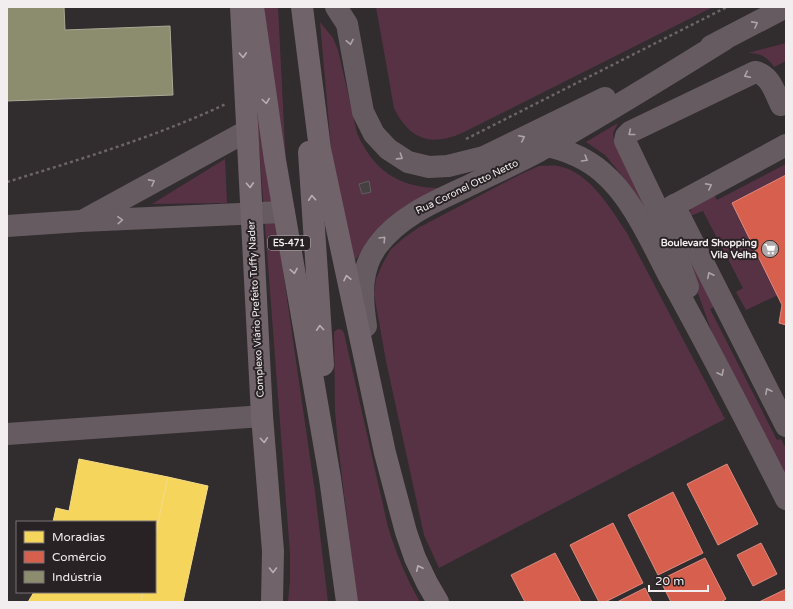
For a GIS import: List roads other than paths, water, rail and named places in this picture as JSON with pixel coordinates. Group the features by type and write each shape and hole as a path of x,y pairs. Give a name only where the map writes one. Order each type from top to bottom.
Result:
{"main road":[{"path":"301,7 320,149 385,453 406,532 415,558 426,583 438,602"},
{"name":"Complexo Viário Prefeito Tuffy Nader","path":"301,7 330,478"},
{"name":"Complexo Viário Prefeito Tuffy Nader","path":"245,10 247,131 262,416 273,551 272,602"},
{"name":"Complexo Viário Prefeito Tuffy Nader","path":"245,10 275,160 330,478 347,602"},
{"path":"337,602 340,577 340,554"}],"street":[{"name":"Rua Coronel Otto Netto","path":"336,7 347,24 363,112 374,134 388,149 408,162 429,167 448,166 484,156 724,40 786,7"},
{"name":"Rua Coronel Otto Netto","path":"385,453 362,303 363,281 368,263 377,245 410,215 515,164 548,146 607,112 724,40"},
{"path":"786,102 781,105 766,77 761,73 755,72 630,132 626,136 625,141 666,209 786,426"},
{"path":"81,221 247,131"},
{"path":"548,146 572,153 585,159 603,172 623,194 642,225 710,350 786,499"},
{"path":"666,209 786,146"},
{"path":"666,209 669,233 710,350"},
{"path":"7,226 81,221 284,212"},
{"path":"7,434 262,416"}],"place":[{"name":"Boulevard Shopping Vila Velha","path":"770,249"}]}
